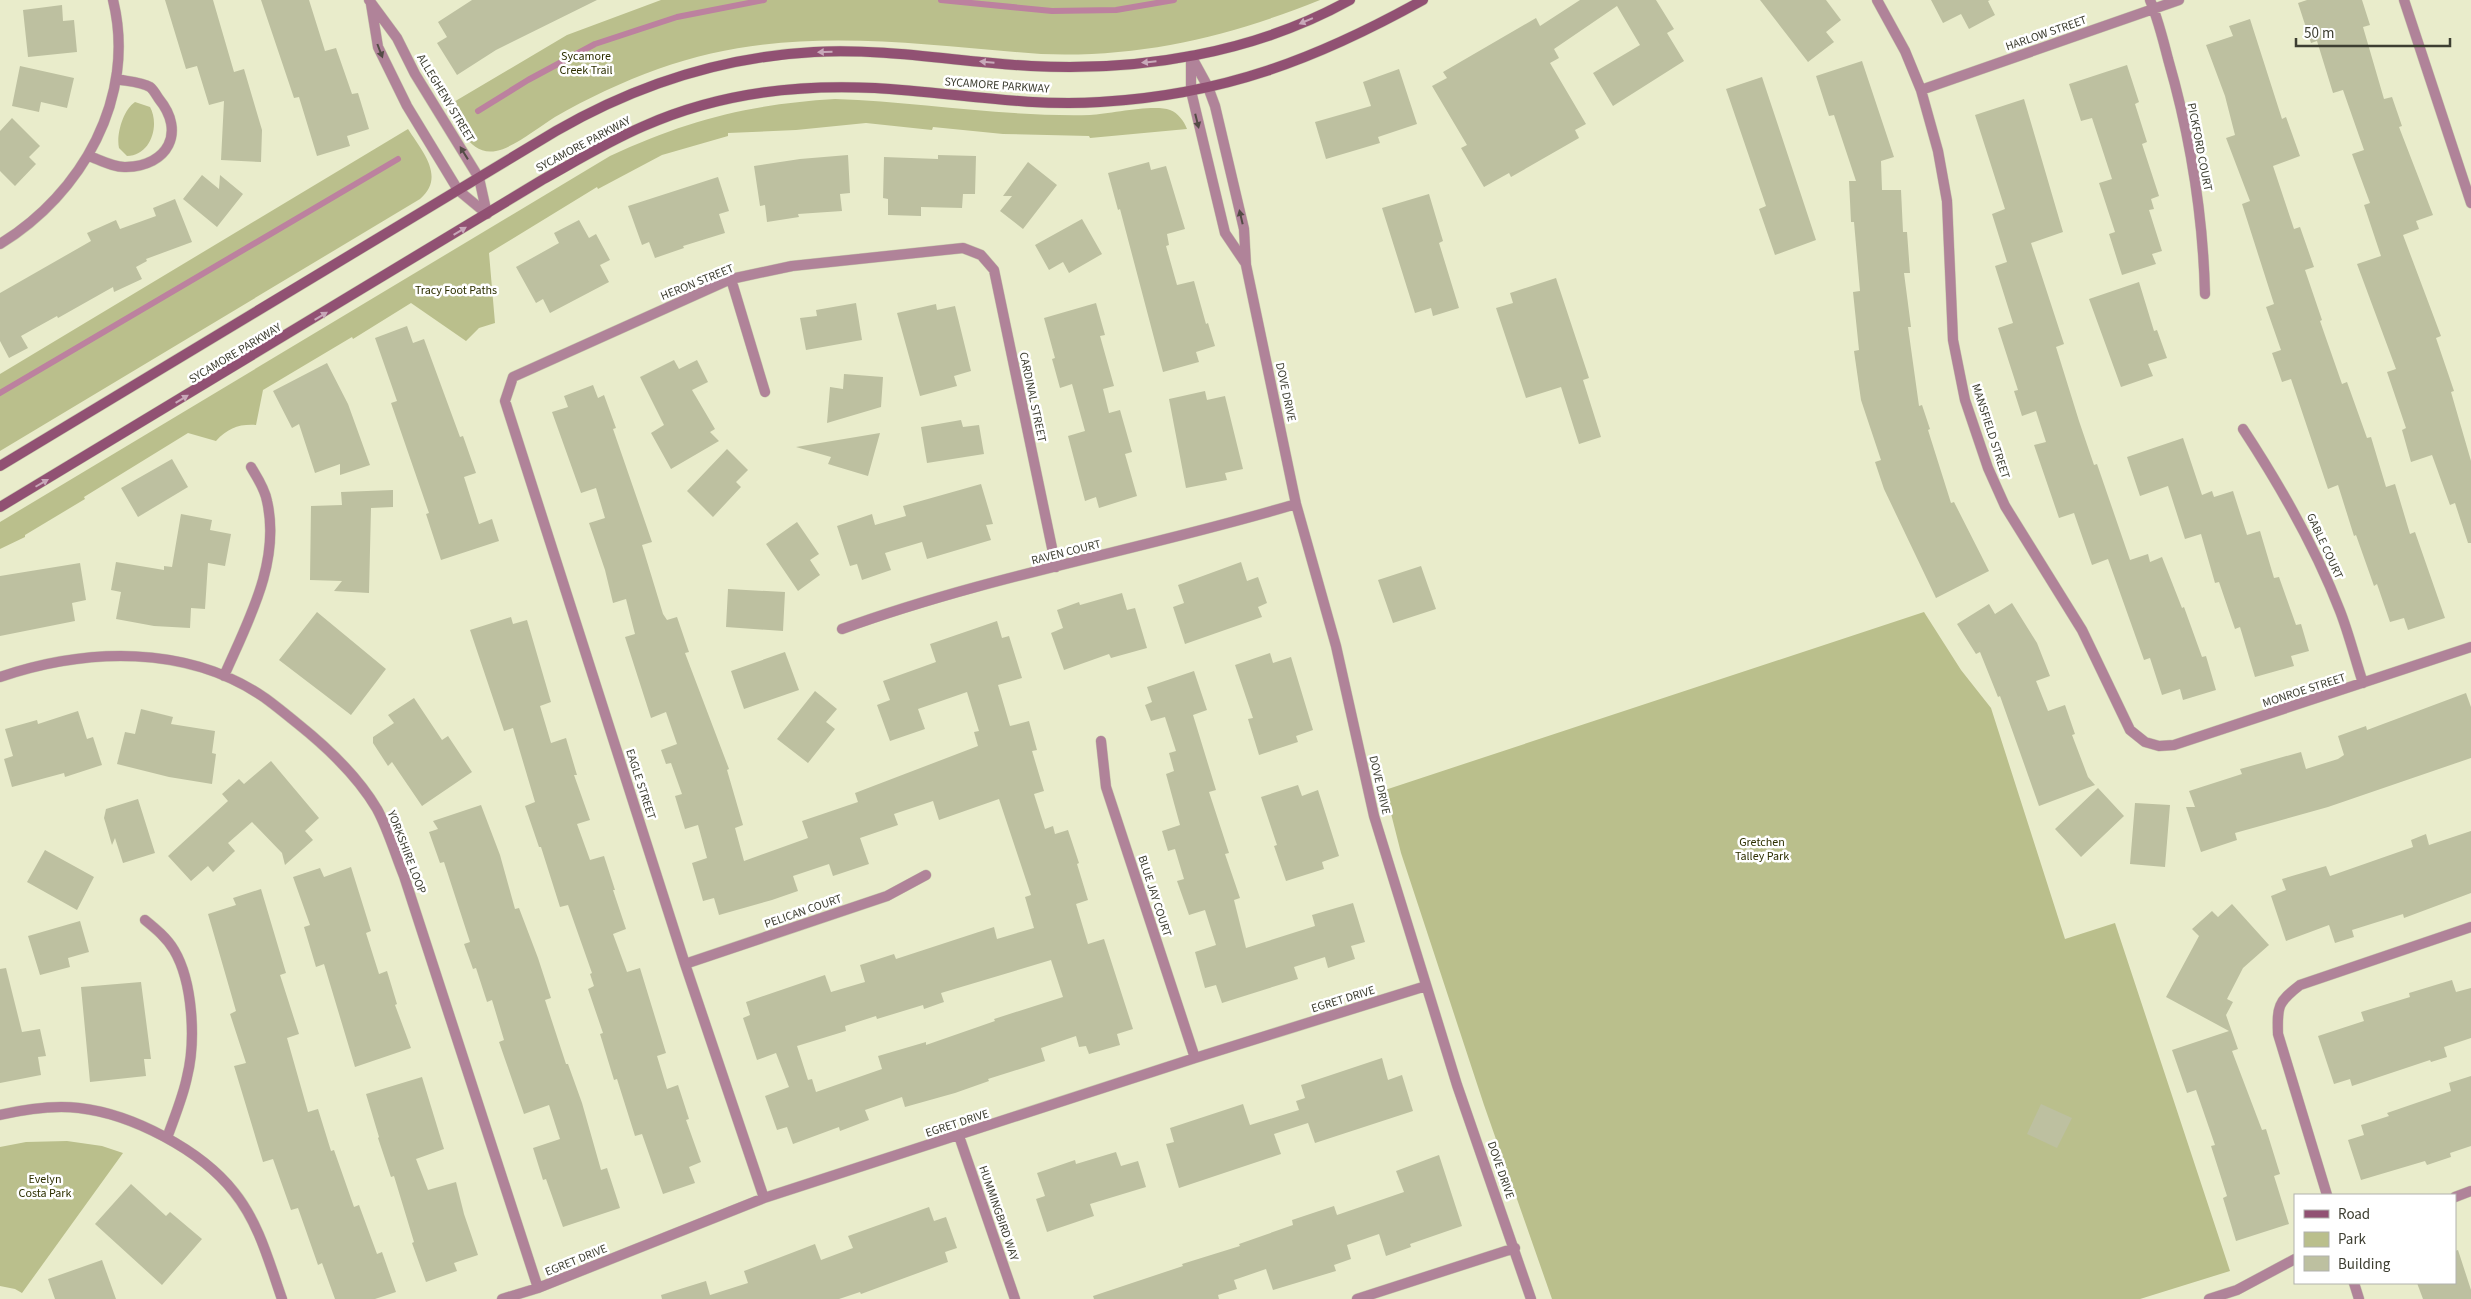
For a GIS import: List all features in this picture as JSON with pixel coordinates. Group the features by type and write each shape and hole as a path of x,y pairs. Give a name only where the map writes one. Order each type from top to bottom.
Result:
{"main road":[{"name":"SYCAMORE PARKWAY","path":"0,466 589,112 626,95 680,76 736,62 774,56 843,51 1071,67 1109,66 1191,56 1250,40 1304,22 1350,0"},
{"name":"SYCAMORE PARKWAY","path":"0,507 587,155 647,125 693,109 762,93 838,87 1066,103 1122,100 1191,91 1282,67 1324,51 1366,32 1423,0"}],"street":[{"path":"0,244 41,215 67,188 90,156 105,120 116,79 118,47 113,0"},
{"name":"MANSFIELD STREET","path":"1877,0 1905,51 1921,90 1938,151 1947,201 1953,340 1965,400 1988,468 2004,506 2082,630 2126,724 2130,730 2145,742"},
{"name":"HARLOW STREET","path":"1921,90 2152,4 2179,0"},
{"path":"2404,0 2471,203"},
{"path":"372,1 378,47 392,77 458,190 488,214"},
{"name":"ALLEGHENY STREET","path":"372,1 398,38 415,74 479,178 488,214"},
{"name":"PICKFORD COURT","path":"2152,4 2175,82 2187,137 2198,201 2204,255 2205,294"},
{"name":"DOVE DRIVE","path":"1191,56 1208,87 1244,229 1246,265 1296,504 1336,646 1374,816 1457,1085 1515,1248 1531,1299"},
{"name":"DOVE DRIVE","path":"1191,56 1191,91 1224,233 1246,265"},
{"path":"90,156 124,168 146,165 161,157 170,144 173,128 168,109 149,86 116,79"},
{"name":"HERON STREET","path":"513,376 731,279 792,266 964,248"},
{"name":"CARDINAL STREET","path":"964,248 982,255 994,270 1056,567"},
{"path":"731,279 765,392"},
{"name":"EAGLE STREET","path":"513,376 505,401 685,964 764,1198"},
{"name":"GABLE COURT","path":"2243,429 2291,506 2320,565 2340,612 2363,684"},
{"path":"224,676 260,593 270,550 271,524 267,499 251,467"},
{"name":"RAVEN COURT","path":"842,629 894,610 1056,567 1221,527 1296,504"},
{"name":"MONROE STREET","path":"2145,742 2159,746 2174,746 2471,648"},
{"name":"YORKSHIRE LOOP","path":"0,677 32,666 102,656 148,656 203,667 264,697 322,743 357,780 377,810 404,876 538,1288"},
{"name":"BLUE JAY COURT","path":"1102,741 1106,787 1195,1058"},
{"name":"PELICAN COURT","path":"685,964 887,896 926,875"},
{"path":"145,920 165,938 175,951 185,980 193,1037 187,1077 167,1138"},
{"path":"2327,1194 2278,1034 2277,1015 2283,998 2300,984 2471,927"},
{"name":"EGRET DRIVE","path":"502,1299 538,1288 764,1198 1195,1058 1426,986"},
{"path":"0,1115 27,1109 78,1108 112,1114 167,1138 210,1168 234,1192 258,1231 282,1299"},
{"name":"HUMMINGBIRD WAY","path":"959,1136 1015,1299"},
{"path":"2456,1197 2471,1191"},
{"path":"1357,1299 1515,1248"},
{"path":"2209,1299 2237,1290 2294,1261"},
{"path":"2354,1284 2359,1299"}],"green space":[{"name":"Sycamore Creek Trail","path":"661,0 1320,0 1252,25 1217,34 1149,48 1113,52 1041,54 848,40 800,41 753,46 706,55 631,79 567,110 518,142 503,149 487,151 478,149 465,137 447,106 567,35"},
{"name":"Tracy Foot Paths","path":"835,99 994,112 1058,115 1090,115 1163,108 1176,113 1187,129 1090,138 1089,136 1003,134 933,127 932,130 866,123 796,130 728,133 728,136 662,155 598,189 597,187 489,253 495,323 479,328 466,341 411,303 353,339 352,337 263,390 256,425 244,425 234,428 216,441 188,433 84,497 85,499 25,535 25,537 0,549 0,522 610,156 638,143 693,123 720,116 775,105"},
{"path":"135,102 150,107 153,114 153,130 151,138 142,151 135,155 127,156 119,148 119,136 121,123 127,111"},
{"path":"408,129 425,155 431,173 428,191 420,199 0,451 0,374"},
{"name":"Gretchen Talley Park","path":"1924,612 1961,670 1991,708 2065,939 2115,923 2230,1271 2140,1299 1552,1299 1484,1105 1401,853 1385,790"},
{"name":"Evelyn Costa Park","path":"67,1141 102,1146 123,1153 22,1293 15,1289 0,1286 0,1147 26,1142"}],"building":[{"path":"165,0 213,0 234,72 244,69 262,130 261,162 221,160 224,101 209,105 197,66 186,69"},
{"path":"261,0 309,0 325,51 336,48 352,94 358,93 369,129 347,136 350,146 317,156 299,97 294,98"},
{"path":"472,0 597,0 496,50 457,75 437,43 447,37 438,22"},
{"path":"1580,0 1656,0 1674,29 1667,33 1684,61 1613,106 1593,73 1640,45 1617,6 1554,49 1559,58 1550,63 1586,124 1575,130 1579,138 1511,177 1509,173 1484,187 1461,148 1467,145 1432,86 1447,78 1443,72 1536,18 1540,26"},
{"path":"1760,0 1826,0 1841,20 1826,32 1834,42 1808,62"},
{"path":"1931,0 1990,0 1988,1 1995,15 1969,29 1961,14 1943,23"},
{"path":"2307,0 2362,0 2370,25 2363,27 2384,99 2392,97 2402,126 2399,127 2433,215 2416,221 2419,229 2403,235 2441,336 2436,338 2454,391 2451,392 2471,461 2471,543 2468,543 2455,503 2450,505 2432,455 2411,462 2402,430 2406,428 2387,372 2396,369 2357,264 2381,256 2364,205 2370,203 2352,154 2364,150 2343,90 2333,93 2317,41 2311,43 2298,3"},
{"path":"62,5 63,21 74,20 77,52 28,57 23,10"},
{"path":"2250,19 2282,119 2286,117 2300,156 2273,166 2294,229 2300,227 2314,267 2305,270 2322,320 2320,321 2342,384 2347,382 2367,438 2371,437 2386,487 2395,484 2410,534 2415,532 2445,618 2408,630 2404,618 2390,622 2377,584 2374,586 2356,535 2354,536 2338,485 2328,489 2291,379 2282,382 2272,353 2281,350 2266,307 2274,304 2242,204 2250,201 2226,138 2235,135 2225,96 2206,45 2233,36 2229,26"},
{"path":"1862,61 1894,157 1881,161 1882,190 1901,190 1903,232 1907,232 1910,273 1904,273 1911,327 1908,327 1919,406 1922,405 1930,429 1928,430 1951,503 1954,502 1989,571 1936,598 1884,489 1875,462 1881,460 1861,400 1854,351 1859,350 1853,292 1860,291 1854,222 1851,222 1849,181 1856,181 1834,115 1829,116 1816,76"},
{"path":"2127,65 2139,102 2135,104 2147,142 2142,144 2159,196 2151,199 2154,209 2149,210 2162,251 2152,254 2156,264 2122,275 2109,234 2115,232 2099,183 2112,179 2092,118 2081,121 2069,84"},
{"path":"20,66 74,78 67,108 41,102 39,112 12,106"},
{"path":"1399,69 1417,124 1378,137 1380,143 1326,159 1315,122 1371,106 1363,82"},
{"path":"1762,77 1816,240 1775,255 1759,209 1766,206 1726,89"},
{"path":"2024,99 2063,232 2031,243 2064,344 2056,347 2079,421 2094,465 2097,464 2130,560 2148,554 2150,562 2162,557 2182,608 2184,607 2202,657 2206,656 2216,690 2183,700 2180,689 2162,695 2150,658 2144,660 2108,559 2092,565 2074,513 2059,518 2034,445 2046,442 2036,411 2022,416 2014,391 2018,390 1998,328 2013,323 1995,266 2007,262 1992,214 2005,209 1975,115"},
{"path":"12,118 40,146 29,157 36,164 15,186 0,171 0,131"},
{"path":"848,155 850,193 840,194 842,211 798,214 799,217 767,222 765,205 760,206 754,166 800,159"},
{"path":"938,155 976,156 975,194 963,194 962,208 921,207 921,216 888,215 888,199 883,198 884,157 938,159"},
{"path":"1028,162 1057,185 1023,229 1000,211 1012,196 1003,196"},
{"path":"1149,162 1151,170 1166,166 1185,229 1167,234 1169,245 1166,246 1177,285 1194,281 1206,324 1208,323 1215,346 1196,352 1199,362 1163,372 1120,209 1118,210 1108,173"},
{"path":"202,175 219,189 220,175 243,194 217,227 183,199"},
{"path":"718,177 729,211 719,214 725,233 683,246 684,248 655,258 649,242 642,245 628,206"},
{"path":"1429,194 1443,241 1439,243 1459,308 1433,316 1431,308 1415,313 1382,208"},
{"path":"175,199 192,242 146,259 147,261 136,267 142,279 114,292 113,287 58,318 57,316 21,336 28,348 9,358 0,341 0,293 91,241 87,233 116,220 120,229 156,216 153,208"},
{"path":"1082,219 1102,254 1069,273 1063,262 1049,270 1035,245"},
{"path":"579,220 589,238 596,234 610,260 600,265 609,282 550,313 543,299 536,303 516,267 559,243 554,233"},
{"path":"1556,278 1589,378 1583,380 1601,437 1579,444 1561,387 1526,398 1496,308 1513,303 1510,293"},
{"path":"2139,282 2154,331 2157,330 2167,358 2148,364 2153,376 2121,387 2089,299"},
{"path":"856,303 862,340 806,350 800,318 817,316 816,310"},
{"path":"1096,303 1105,335 1100,336 1114,386 1103,389 1109,413 1120,410 1132,452 1125,454 1137,496 1099,508 1096,497 1085,501 1068,436 1085,431 1072,384 1060,388 1052,359 1055,358 1044,318"},
{"path":"936,304 937,310 955,306 971,371 954,376 957,386 920,396 897,313"},
{"path":"407,326 413,343 424,339 460,437 463,436 476,473 464,477 479,524 492,519 499,541 441,560 426,514 429,513 391,403 397,401 375,338"},
{"path":"674,360 679,369 697,360 708,382 692,390 715,429 710,432 719,441 671,469 651,433 664,425 640,377"},
{"path":"327,363 348,404 370,465 340,475 340,464 315,473 299,424 292,428 273,391"},
{"path":"844,374 883,377 881,407 827,423 830,387 843,389"},
{"path":"593,385 598,398 604,395 616,428 613,429 652,542 642,545 663,614 667,620 677,617 689,652 685,653 729,769 727,770 743,825 735,828 744,861 808,838 802,821 858,802 855,793 978,746 974,732 979,731 967,692 918,709 925,729 890,741 877,705 890,700 883,681 936,662 930,644 997,621 1002,638 1009,636 1022,678 998,685 1010,726 1029,721 1037,750 1032,751 1044,791 1034,794 1045,829 1053,826 1055,834 1068,830 1079,863 1077,864 1088,900 1076,904 1088,944 1104,939 1133,1029 1117,1034 1120,1045 1089,1054 1086,1046 1079,1047 1076,1036 1041,1048 1045,1061 988,1079 989,1081 955,1093 905,1107 902,1097 865,1110 869,1120 840,1131 839,1127 793,1144 787,1127 777,1130 765,1096 789,1087 776,1053 757,1060 743,1018 750,1015 746,1002 825,975 831,992 865,982 860,965 894,954 896,959 994,927 997,939 1034,928 1025,897 1031,895 999,799 939,820 933,801 894,814 898,825 860,838 869,864 833,876 829,864 793,876 798,891 772,900 719,915 714,898 703,901 692,863 707,858 698,825 685,829 675,796 682,794 671,763 666,764 661,750 677,744 666,712 651,718 625,637 635,634 626,599 613,603 605,570 589,523 605,518 596,488 581,493 552,412 568,407 564,396","holes":["1051,960 1063,997 994,1019 995,1021 926,1045 926,1042 878,1056 882,1069 816,1092 812,1079 808,1080 797,1046 846,1031 845,1026 876,1016 877,1019 923,1005 924,1009 944,1002 941,993"]},
{"path":"1205,391 1207,400 1225,396 1243,469 1225,473 1227,480 1186,488 1169,399"},
{"path":"961,420 963,427 979,425 984,454 927,463 921,427"},
{"path":"880,433 868,476 828,464 831,457 796,447"},
{"path":"2183,438 2202,495 2212,491 2214,497 2233,491 2247,535 2260,531 2274,578 2279,577 2296,625 2301,624 2309,651 2291,656 2294,666 2255,677 2240,627 2235,629 2219,582 2215,583 2201,534 2185,539 2168,486 2140,496 2127,457"},
{"path":"727,449 748,470 736,482 741,487 713,517 687,491"},
{"path":"172,459 188,487 138,517 121,488"},
{"path":"981,484 993,524 986,525 991,540 927,559 922,542 885,553 891,570 862,580 857,564 850,566 837,526 872,514 875,525 906,516 903,506"},
{"path":"393,490 393,507 371,508 369,593 334,591 342,581 310,580 311,506 342,505 341,492"},
{"path":"181,514 212,520 210,530 231,534 225,566 208,563 205,609 191,608 190,628 154,626 116,619 121,592 111,590 116,562 164,570 164,566 172,567"},
{"path":"797,522 819,554 810,560 820,575 798,591 766,544"},
{"path":"1241,562 1247,581 1258,577 1267,603 1258,607 1262,617 1185,644 1173,607 1184,603 1178,585"},
{"path":"80,563 86,600 72,603 75,621 0,636 0,576"},
{"path":"1421,566 1436,609 1393,623 1378,580"},
{"path":"728,589 785,592 783,631 726,627"},
{"path":"1122,593 1127,610 1135,608 1147,648 1111,658 1109,654 1064,670 1051,633 1063,628 1057,610 1079,602 1080,605"},
{"path":"2012,603 2037,643 2050,676 2036,681 2048,711 2065,705 2075,734 2072,735 2088,777 2095,785 2039,806 2000,696 1998,697 1980,652 1976,654 1957,624 1989,604 1995,614"},
{"path":"317,612 386,669 351,715 279,660"},
{"path":"511,617 513,624 527,620 551,702 540,706 551,743 566,738 577,775 574,775 590,820 577,824 590,860 604,856 626,929 613,934 627,972 640,968 666,1053 657,1056 667,1089 678,1085 689,1119 686,1120 701,1162 689,1167 695,1183 663,1194 642,1134 635,1136 617,1079 614,1080 600,1034 603,1033 588,989 594,986 590,974 592,973 568,905 560,907 541,847 539,847 525,806 535,802 513,728 504,731 470,630"},
{"path":"785,652 799,690 744,709 731,671"},
{"path":"1270,653 1273,663 1291,657 1313,730 1296,736 1298,742 1259,755 1248,719 1253,718 1235,665"},
{"path":"1194,671 1207,710 1193,715 1216,790 1209,792 1229,853 1225,854 1240,898 1234,900 1246,948 1315,926 1312,915 1353,903 1365,942 1351,946 1355,959 1328,968 1325,957 1294,967 1298,979 1222,1003 1216,985 1205,988 1195,952 1216,945 1205,910 1189,915 1177,881 1184,879 1175,849 1168,851 1162,831 1180,825 1166,774 1174,771 1169,753 1176,751 1165,717 1151,721 1145,705 1152,702 1147,687"},
{"path":"815,691 837,709 826,722 835,729 808,763 777,739"},
{"path":"2466,693 2471,707 2471,758 2328,807 2235,833 2237,840 2201,852 2186,807 2195,807 2189,791 2242,774 2240,769 2301,752 2306,769 2338,759 2344,755 2338,736 2366,726 2367,730"},
{"path":"414,698 442,740 448,736 472,772 422,806 392,762 388,766 373,743 373,737 394,723 388,715"},
{"path":"141,709 173,717 171,724 215,731 212,753 216,754 212,784 169,777 117,764 125,732 135,734"},
{"path":"78,711 87,739 93,737 102,765 65,777 64,773 12,787 4,759 13,756 5,729 37,720 38,724"},
{"path":"271,761 319,818 305,831 313,840 285,865 282,853 252,822 228,843 235,851 213,872 208,866 191,881 168,856 228,801 222,794 239,779 244,784"},
{"path":"1298,785 1302,796 1318,790 1339,856 1322,862 1324,869 1286,881 1274,846 1277,845 1261,797"},
{"path":"2098,788 2124,816 2081,857 2055,829"},
{"path":"138,799 155,853 123,863 115,838 112,845 104,818 106,809"},
{"path":"2135,803 2170,805 2165,867 2130,864"},
{"path":"481,805 500,855 515,909 519,908 538,958 551,998 545,1000 566,1064 568,1064 582,1103 601,1170 607,1168 620,1208 563,1227 546,1179 543,1180 533,1148 560,1139 549,1105 524,1114 499,1042 504,1040 492,1000 487,1002 476,968 473,969 464,944 470,942 444,862 440,863 429,832 438,829 433,821"},
{"path":"2471,831 2471,893 2404,918 2403,914 2352,930 2354,937 2335,943 2329,925 2286,941 2271,896 2286,890 2282,879 2326,866 2330,876 2413,847 2411,840 2426,834 2429,845"},
{"path":"45,850 94,877 77,910 27,882"},
{"path":"351,867 371,931 366,933 379,974 387,971 397,1004 395,1005 411,1048 355,1067 324,964 316,967 304,927 310,925 293,877 320,868 324,877"},
{"path":"261,889 286,973 280,975 299,1034 287,1038 308,1112 318,1109 331,1151 334,1150 354,1207 359,1205 377,1254 382,1252 396,1292 375,1299 335,1299 322,1263 318,1265 298,1208 291,1210 273,1159 263,1162 234,1066 246,1063 230,1014 236,1011 208,914 236,905 233,898"},
{"path":"2232,904 2269,945 2243,968 2227,999 2233,1002 2226,1015 2238,1049 2232,1051 2262,1130 2266,1129 2280,1174 2274,1176 2289,1224 2236,1241 2223,1198 2227,1196 2211,1146 2215,1145 2196,1090 2187,1093 2172,1050 2229,1031 2166,997 2199,936 2192,929 2212,911 2218,917"},
{"path":"80,921 89,952 68,958 70,967 40,975 28,936"},
{"path":"6,968 22,1032 40,1029 46,1056 38,1057 41,1075 0,1083 0,969"},
{"path":"2452,980 2456,992 2471,988 2471,1038 2444,1047 2447,1057 2431,1062 2430,1060 2352,1086 2350,1079 2334,1084 2318,1036 2364,1021 2361,1012 2410,997 2409,993"},
{"path":"141,982 151,1059 144,1059 146,1076 90,1082 81,987"},
{"path":"1382,1058 1388,1080 1402,1075 1413,1111 1315,1143 1308,1123 1274,1134 1281,1154 1179,1188 1166,1144 1174,1142 1170,1128 1243,1104 1250,1125 1299,1110 1296,1101 1305,1098 1301,1085"},
{"path":"2471,1076 2471,1146 2450,1153 2451,1157 2427,1165 2425,1161 2361,1180 2348,1140 2364,1135 2361,1125 2389,1116 2387,1113 2451,1091 2449,1083"},
{"path":"422,1077 444,1149 416,1159 428,1190 456,1182 464,1214 478,1255 454,1263 457,1271 426,1282 412,1243 414,1242 394,1176 391,1177 378,1138 366,1094"},
{"path":"2041,1104 2072,1118 2057,1148 2027,1134"},
{"path":"1116,1152 1121,1166 1138,1161 1146,1187 1090,1204 1094,1216 1047,1232 1036,1199 1045,1196 1037,1173 1075,1160 1076,1164"},
{"path":"1439,1155 1462,1226 1410,1244 1411,1247 1386,1256 1379,1234 1347,1245 1351,1259 1334,1265 1336,1271 1273,1290 1266,1269 1234,1280 1237,1289 1218,1295 1219,1299 1094,1299 1093,1296 1183,1266 1182,1264 1240,1246 1239,1244 1293,1225 1292,1220 1334,1206 1337,1215 1404,1192 1396,1171"},
{"path":"131,1184 166,1216 170,1212 202,1239 162,1285 95,1224"},
{"path":"929,1207 934,1221 946,1217 957,1248 945,1252 948,1262 861,1294 860,1292 839,1299 662,1299 661,1295 706,1281 710,1295 748,1283 744,1271 815,1244 821,1260 853,1248 848,1236"},
{"path":"2458,1250 2471,1290 2471,1299 2423,1299 2417,1284 2456,1284 2456,1251"},
{"path":"102,1260 116,1299 55,1299 48,1279"}],"waterway":[{"path":"478,111 528,80 595,44 677,17 764,0"},
{"path":"941,0 1052,11 1116,10 1174,0"},
{"path":"0,393 398,159"}]}
